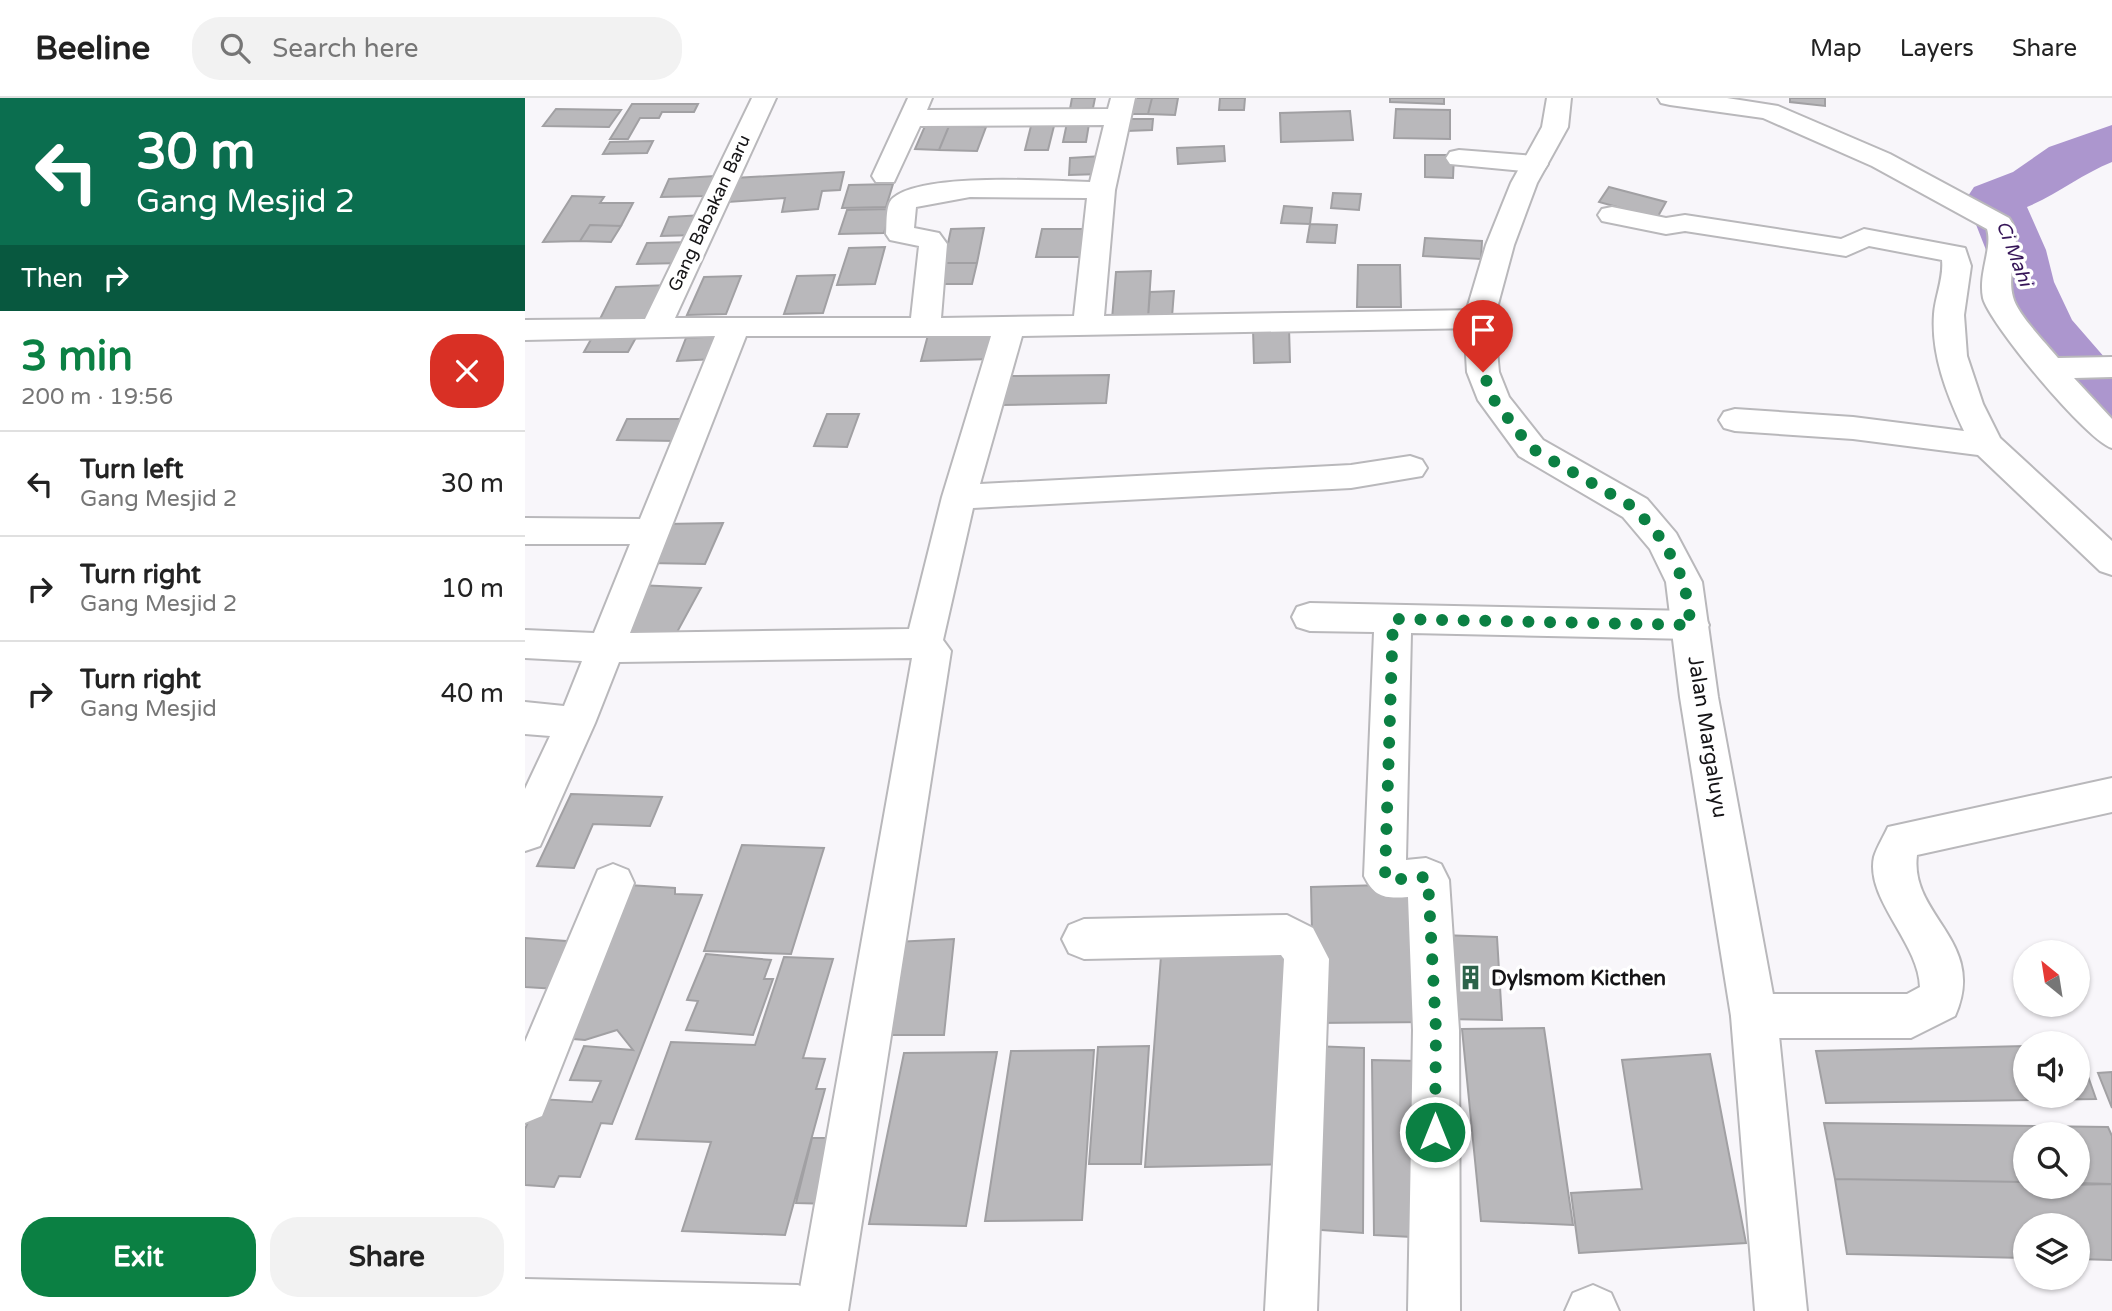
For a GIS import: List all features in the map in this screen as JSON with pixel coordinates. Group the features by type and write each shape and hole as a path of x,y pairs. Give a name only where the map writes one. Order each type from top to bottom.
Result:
{"main road":[{"name":"Gang Babakan Baru","path":"656,328 737,150 764,98"},
{"name":"Jalan Margaluyu","path":"1559,98 1555,127 1535,164 1500,245 1479,319 1483,372 1494,400 1515,431 1531,448 1635,508 1664,542 1684,582 1699,697 1754,1016 1781,1311"},
{"path":"1670,98 1769,111 1881,160 1999,224 2004,238 1995,264 1996,290 2000,304 2056,368 2078,405 2112,437"},
{"path":"885,176 916,108 1121,107 1101,190 1088,326"},
{"path":"1459,158 1535,164"},
{"path":"925,328 933,244 929,239 900,234 903,203 922,195 962,191 1101,190"},
{"path":"1612,215 1666,226 1679,222 1846,248 1867,238 1995,264"},
{"path":"1955,254 1957,266 1949,315 1952,356 1968,404 1987,445 2112,562"},
{"path":"525,330 925,328 1479,319"},
{"path":"525,833 607,648 734,327"},
{"path":"923,646 959,497 1009,327"},
{"path":"2056,368 2110,367"},
{"path":"1735,420 1853,428 1987,445"},
{"path":"959,497 1256,480 1337,480 1374,477 1410,468"},
{"path":"525,530 654,532"},
{"path":"1310,617 1691,625"},
{"path":"1393,619 1385,876 1389,880 1426,877 1428,880 1436,1030 1434,1311"},
{"path":"525,644 607,648 916,643 929,647 933,659 822,1311"},
{"path":"525,718 576,723"},
{"path":"1754,1016 1911,1016 1939,1001 1944,984 1937,962 1899,884 1893,860 1903,840 2112,795"},
{"path":"525,1100 613,883"},
{"path":"1084,939 1287,935 1304,949 1307,959 1290,1311"},
{"path":"525,1305 798,1311"}],"building":[{"path":"1072,98 1095,98 1093,108 1070,109"},
{"path":"1135,98 1152,98 1148,114 1131,114"},
{"path":"1152,98 1178,98 1175,115 1148,114"},
{"path":"1220,98 1245,98 1244,110 1219,110"},
{"path":"1390,98 1444,98 1444,104 1390,102"},
{"path":"1790,98 1825,98 1825,106 1790,102"},
{"path":"632,104 698,104 694,112 662,112 659,118 640,118 628,139 610,139"},
{"path":"556,109 621,110 609,127 543,126"},
{"path":"1396,109 1450,110 1450,139 1394,138"},
{"path":"1350,111 1353,140 1281,142 1280,113"},
{"path":"1068,118 1090,118 1086,142 1063,142"},
{"path":"1128,119 1153,119 1152,130 1127,131"},
{"path":"925,126 949,126 939,150 915,149"},
{"path":"949,126 986,127 977,151 939,150"},
{"path":"1031,126 1054,126 1048,150 1025,150"},
{"path":"653,141 647,153 603,154 610,142"},
{"path":"1224,146 1225,161 1178,164 1177,148"},
{"path":"1425,155 1454,155 1453,178 1425,177"},
{"path":"1102,156 1101,174 1069,175 1070,158"},
{"path":"844,172 840,190 822,191 818,209 782,212 785,198 728,202 734,178"},
{"path":"714,176 706,196 661,197 669,179"},
{"path":"893,184 886,207 842,208 849,185"},
{"path":"1609,187 1666,202 1657,218 1599,202"},
{"path":"1333,193 1361,194 1359,210 1331,208"},
{"path":"572,196 604,197 600,203 633,203 621,226 590,225 580,241 543,242"},
{"path":"1284,206 1312,208 1310,224 1281,223"},
{"path":"891,209 884,233 839,234 847,210"},
{"path":"703,215 696,235 661,236 669,217"},
{"path":"1310,224 1337,225 1335,243 1307,242"},
{"path":"590,225 621,226 611,242 580,241"},
{"path":"984,228 977,263 944,263 951,229"},
{"path":"1042,229 1091,229 1086,257 1036,257"},
{"path":"1425,238 1482,241 1481,259 1423,256"},
{"path":"693,242 683,263 637,264 647,243"},
{"path":"885,247 875,284 837,285 849,248"},
{"path":"944,263 977,263 972,284 939,284"},
{"path":"1358,265 1400,265 1401,307 1357,307"},
{"path":"1151,271 1148,318 1112,319 1116,272"},
{"path":"835,275 823,313 784,314 797,276"},
{"path":"741,276 726,314 687,315 704,277"},
{"path":"670,285 654,322 598,323 616,287"},
{"path":"1174,291 1172,317 1148,318 1150,292"},
{"path":"1289,328 1290,362 1254,363 1253,329"},
{"path":"594,334 638,334 628,352 584,352"},
{"path":"997,334 992,359 921,361 928,335"},
{"path":"723,336 715,359 677,361 686,338"},
{"path":"1109,375 1106,403 1002,405 1008,376"},
{"path":"827,414 859,414 847,447 814,446"},
{"path":"627,419 686,419 676,441 617,440"},
{"path":"723,523 705,564 649,563 665,524"},
{"path":"638,585 701,588 676,634 613,631"},
{"path":"571,794 662,797 650,826 593,824 574,868 537,866"},
{"path":"742,845 824,848 791,954 704,951"},
{"path":"1419,884 1432,1022 1314,1023 1311,887"},
{"path":"628,885 675,888 675,894 702,895 612,1124 601,1123 580,1177 559,1176 554,1187 525,1185 525,1129 538,1099 592,1102 601,1081 570,1080 584,1046 633,1050 617,1030 585,1040 561,1038"},
{"name":"Dylsmom Kicthen","path":"1441,935 1497,937 1502,1020 1445,1019"},
{"path":"525,938 579,942 557,989 525,987"},
{"path":"954,939 944,1035 878,1035 895,942"},
{"path":"706,954 771,960 764,979 773,979 753,1035 686,1030 698,1001 687,1000"},
{"path":"1291,955 1291,1164 1145,1167 1161,956"},
{"path":"784,957 833,959 803,1058 825,1059 816,1089 825,1089 785,1235 682,1231 711,1142 636,1139 671,1042 755,1045"},
{"path":"1544,1028 1573,1225 1481,1221 1462,1029"},
{"path":"1149,1046 1141,1164 1089,1164 1098,1047"},
{"path":"1312,1046 1364,1048 1363,1233 1308,1229"},
{"path":"2013,1046 2013,1100 1826,1103 1816,1051"},
{"path":"1094,1050 1082,1220 985,1221 1011,1051"},
{"path":"997,1052 966,1226 869,1224 904,1053"},
{"path":"1710,1054 1746,1243 1579,1253 1571,1193 1642,1189 1622,1060"},
{"path":"1372,1060 1420,1061 1431,1238 1374,1235"},
{"path":"2112,1072 2112,1108 2098,1073"},
{"path":"2090,1082 2096,1099 2090,1099"},
{"path":"1824,1123 2013,1126 2013,1182 1835,1179"},
{"path":"2090,1127 2108,1127 2112,1136 2112,1184 2090,1183"},
{"path":"812,1138 848,1138 832,1204 796,1203"},
{"path":"1835,1179 2013,1182 2013,1199 2090,1199 2090,1185 2112,1184 2112,1260 2090,1259 2090,1213 2013,1213 2013,1258 1847,1254"}],"waterway":[{"name":"Ci Mahi","path":"2112,142 2069,159 2033,184 1995,199 2016,250 2023,282 2043,328 2112,410"}],"place":[{"name":"Dylsmom Kicthen","path":"1471,978"}],"route":[{"path":"1435,1132 1436,1030 1428,880 1426,877 1389,880 1385,876 1393,619 1691,625 1684,582 1664,542 1635,508 1531,448 1515,431 1494,400 1483,372"}]}
